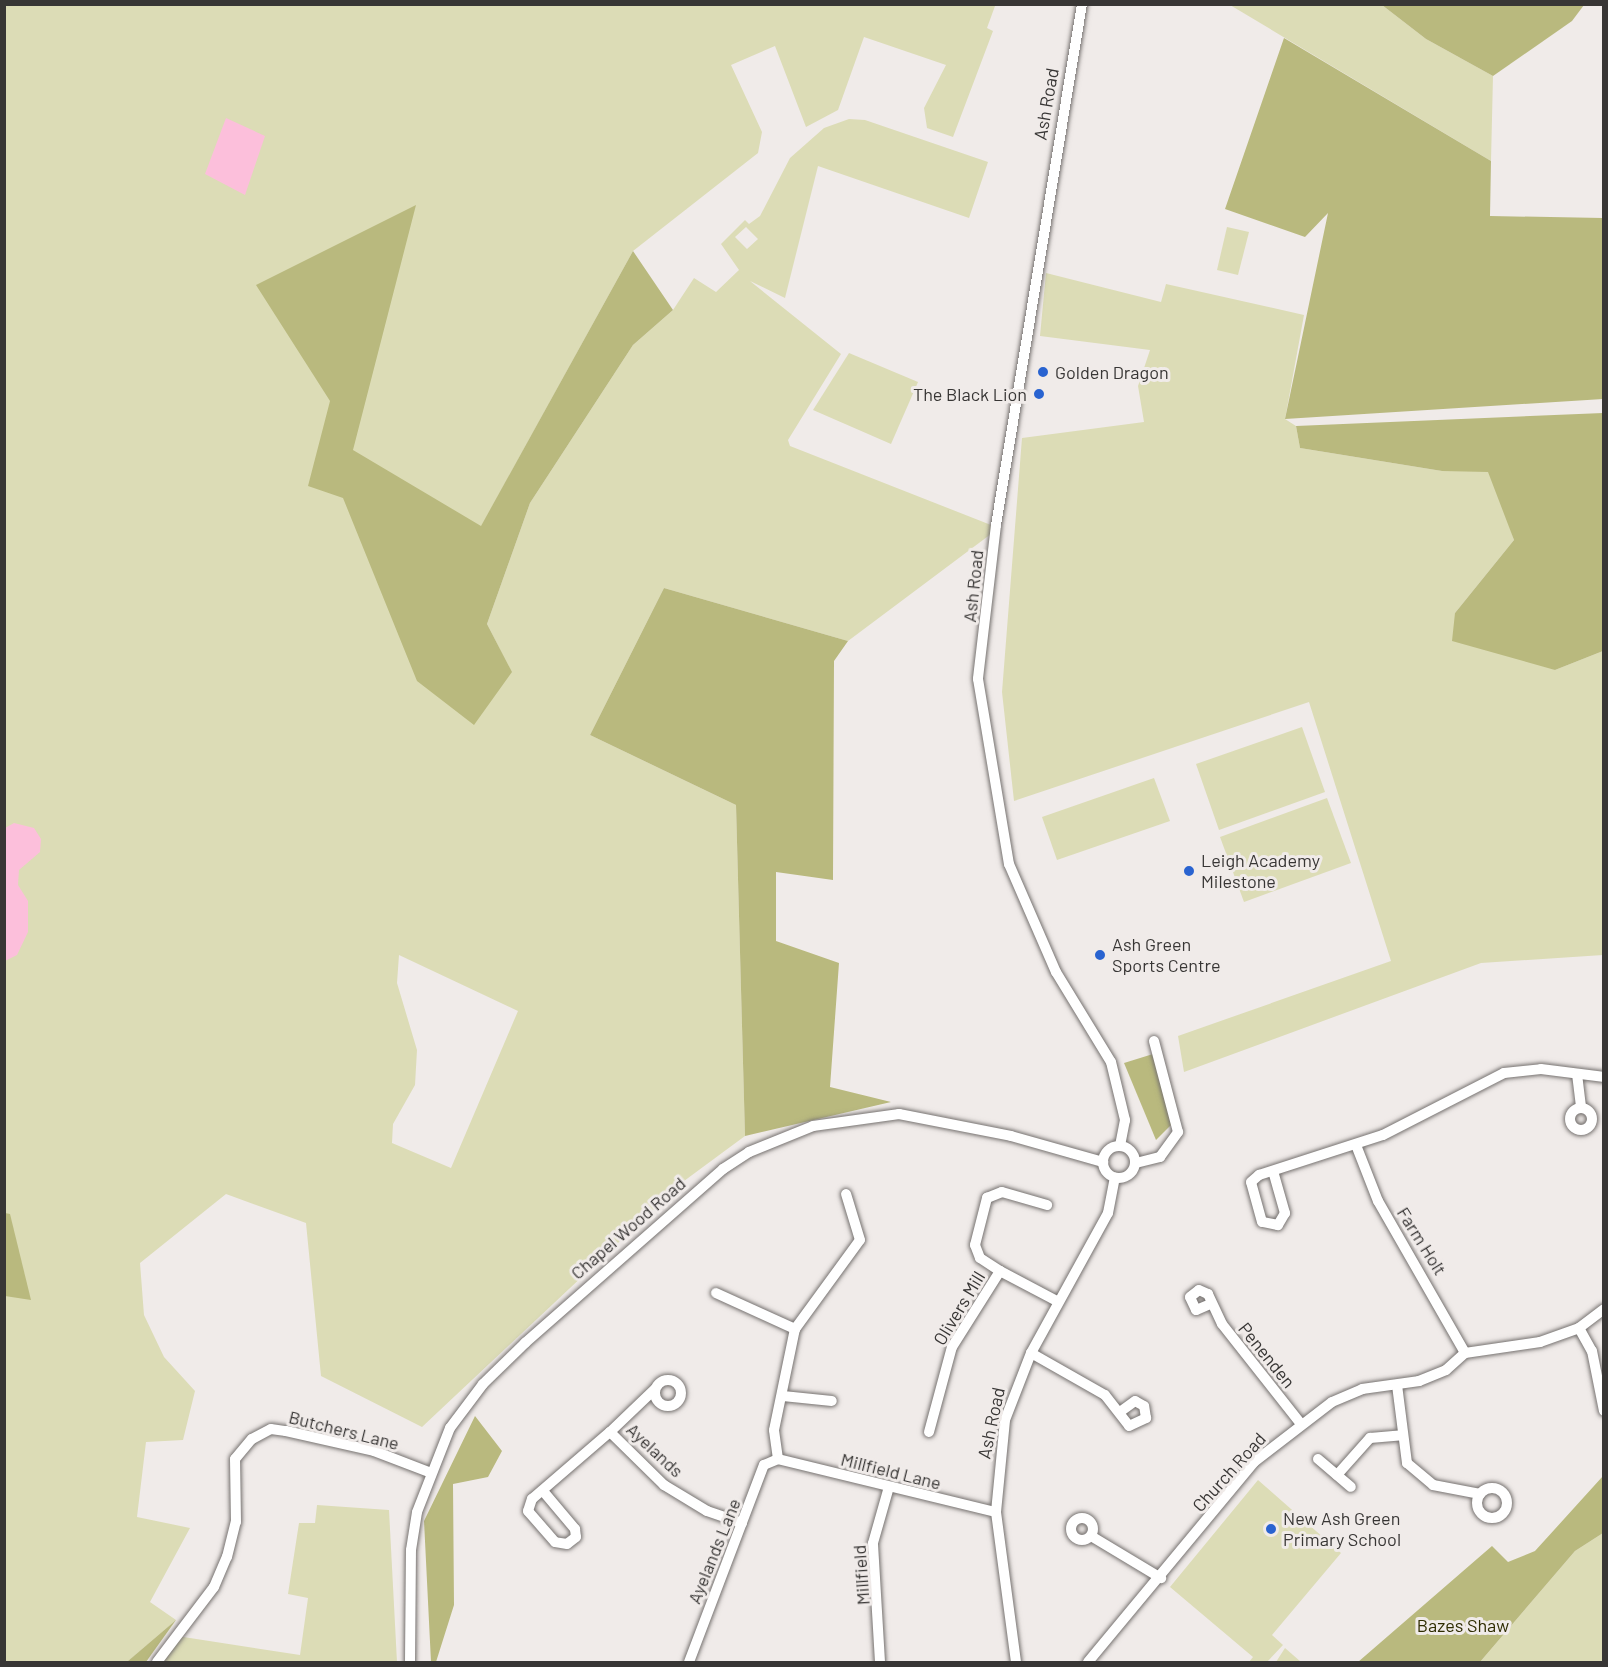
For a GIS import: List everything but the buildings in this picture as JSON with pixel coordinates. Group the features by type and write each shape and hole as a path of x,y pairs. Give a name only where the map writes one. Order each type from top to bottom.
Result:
{"street":[{"name":"Ash Road","path":"1082,4 996,525 978,679 1009,864 1056,972 1111,1062 1125,1120 1120,1146"},
{"path":"1136,1163 1131,1151 1120,1146 1108,1150 1103,1162 1115,1178 1129,1176 1136,1163 1160,1157 1178,1132 1154,1041"},
{"path":"1273,1171 1285,1213 1278,1225 1262,1222 1251,1182 1273,1171 1356,1145 1436,1111 1461,1092 1504,1072 1604,1077"},
{"path":"1577,1074 1581,1107"},
{"name":"Chapel Wood Road","path":"410,1662 411,1550 429,1472 450,1428 483,1384 525,1343 723,1169 781,1137 846,1120 899,1114 966,1125 1103,1162"},
{"name":"Farm Holt","path":"1356,1145 1378,1201 1465,1353"},
{"name":"Ash Road","path":"1016,1662 996,1512 1005,1420 1031,1353 1057,1301 1108,1213 1115,1178"},
{"name":"Olivers Mill","path":"1047,1205 1002,1192 987,1198 975,1245 980,1258 1057,1301"},
{"path":"778,1460 774,1430 783,1396 795,1329 860,1240 846,1194"},
{"name":"Olivers Mill","path":"929,1432 952,1347 1000,1271"},
{"path":"716,1293 795,1329"},
{"name":"Penenden","path":"1208,1305 1301,1424"},
{"name":"Church Road","path":"1088,1662 1161,1578 1254,1462 1301,1424 1362,1389 1397,1385 1446,1370 1465,1353 1540,1342 1579,1328 1604,1309"},
{"path":"1579,1328 1592,1351 1604,1412"},
{"path":"1031,1353 1075,1374 1121,1411"},
{"path":"1397,1385 1407,1463 1420,1479 1480,1494"},
{"name":"Ayelands","path":"543,1491 575,1529 576,1537 567,1544 555,1542 528,1511 543,1491 655,1389"},
{"path":"783,1396 832,1401"},
{"name":"Butchers Lane","path":"157,1662 214,1587 227,1557 236,1522 236,1459 252,1439 271,1430 296,1433 374,1451 429,1472"},
{"name":"Ayelands","path":"610,1432 664,1485 707,1511 741,1523"},
{"path":"1337,1474 1370,1438 1402,1435"},
{"path":"1318,1459 1351,1487"},
{"name":"Millfield Lane","path":"778,1460 996,1512"},
{"name":"Ayelands Lane","path":"689,1662 765,1465 778,1460"},
{"name":"Millfield","path":"880,1662 873,1543 889,1487"},
{"path":"1091,1536 1161,1578"}],"green space":[{"path":"5,5 995,6 987,28 993,31 953,137 927,128 924,108 946,65 864,37 838,110 806,127 775,46 731,65 762,132 758,153 633,251 444,594 510,669 487,624 530,503 633,345 673,310 694,278 716,292 739,270 721,244 745,220 749,224 760,216 790,158 824,128 849,119 865,120 988,162 969,218 818,166 785,298 750,281 841,354 788,440 790,446 991,525 991,534 848,641 664,588 590,735 736,805 745,1136 684,1181 422,1427 321,1376 306,1223 226,1194 140,1263 144,1315 164,1357 195,1391 183,1440 146,1442 137,1517 190,1528 150,1602 176,1620 127,1662 5,1662","holes":["746,227 758,239 747,249 735,237","399,955 518,1011 451,1168 392,1143 393,1124 415,1085 417,1050 397,983"]},
{"path":"1230,5 1382,5 1426,39 1493,76 1491,161"},
{"path":"1382,5 1584,5 1572,21 1493,76 1426,39"},
{"path":"1284,38 1491,161 1490,216 1603,218 1603,399 1285,419 1328,213 1305,237 1225,209"},
{"path":"416,205 353,450 481,526 633,251 673,310 633,345 530,503 487,624 512,672 474,725 417,681 343,498 308,486 330,401 256,285"},
{"path":"1227,227 1249,232 1238,275 1217,270"},
{"path":"1046,273 1161,302 1166,284 1304,315 1285,419 1296,426 1300,448 1442,471 1488,471 1494,479 1514,540 1455,613 1555,670 1603,651 1603,955 1481,963 1184,1072 1178,1036 1391,961 1309,702 1014,801 1002,692 1022,438 1144,422 1138,386 1150,350 1040,336"},
{"path":"849,353 918,382 891,444 813,410"},
{"path":"1603,413 1603,651 1555,670 1452,641 1455,613 1514,540 1488,472 1442,471 1300,448 1296,426"},
{"path":"664,588 848,641 834,661 833,880 776,872 776,941 839,963 830,1087 891,1102 745,1136 736,805 590,735"},
{"path":"1302,727 1325,792 1219,830 1196,764"},
{"path":"1154,778 1170,821 1057,860 1042,817"},
{"path":"1327,798 1351,863 1244,902 1220,837"},
{"path":"1153,1054 1172,1124 1156,1140 1124,1063"},
{"path":"5,1213 10,1214 31,1300 5,1296"},
{"path":"475,1416 502,1451 488,1477 453,1484 454,1605 436,1662 431,1662 424,1521"},
{"name":"Bazes Shaw","path":"1603,1476 1603,1533 1575,1551 1480,1662 1358,1662 1492,1546 1508,1562 1535,1551"},
{"path":"1258,1480 1341,1553 1272,1635 1283,1645 1267,1662 1249,1662 1253,1657 1170,1587"},
{"path":"317,1505 389,1510 397,1662 160,1662 177,1636 300,1655 308,1598 288,1594 299,1523 315,1523"},
{"path":"1603,1533 1603,1662 1480,1662 1575,1551"},
{"path":"176,1620 146,1662 127,1662 128,1661"},
{"path":"1285,1648 1301,1662 1276,1662"}],"shaded area":[{"path":"226,118 265,136 245,195 205,174"},
{"path":"14,823 34,828 41,839 40,852 19,870 18,885 28,901 28,932 17,955 5,961 5,828"}],"place":[{"name":"Golden Dragon","path":"1043,372"},
{"name":"The Black Lion","path":"1039,394"},
{"name":"Leigh Academy Milestone","path":"1189,871"},
{"name":"Ash Green Sports Centre","path":"1100,955"},
{"name":"New Ash Green Primary School","path":"1271,1529"}]}
